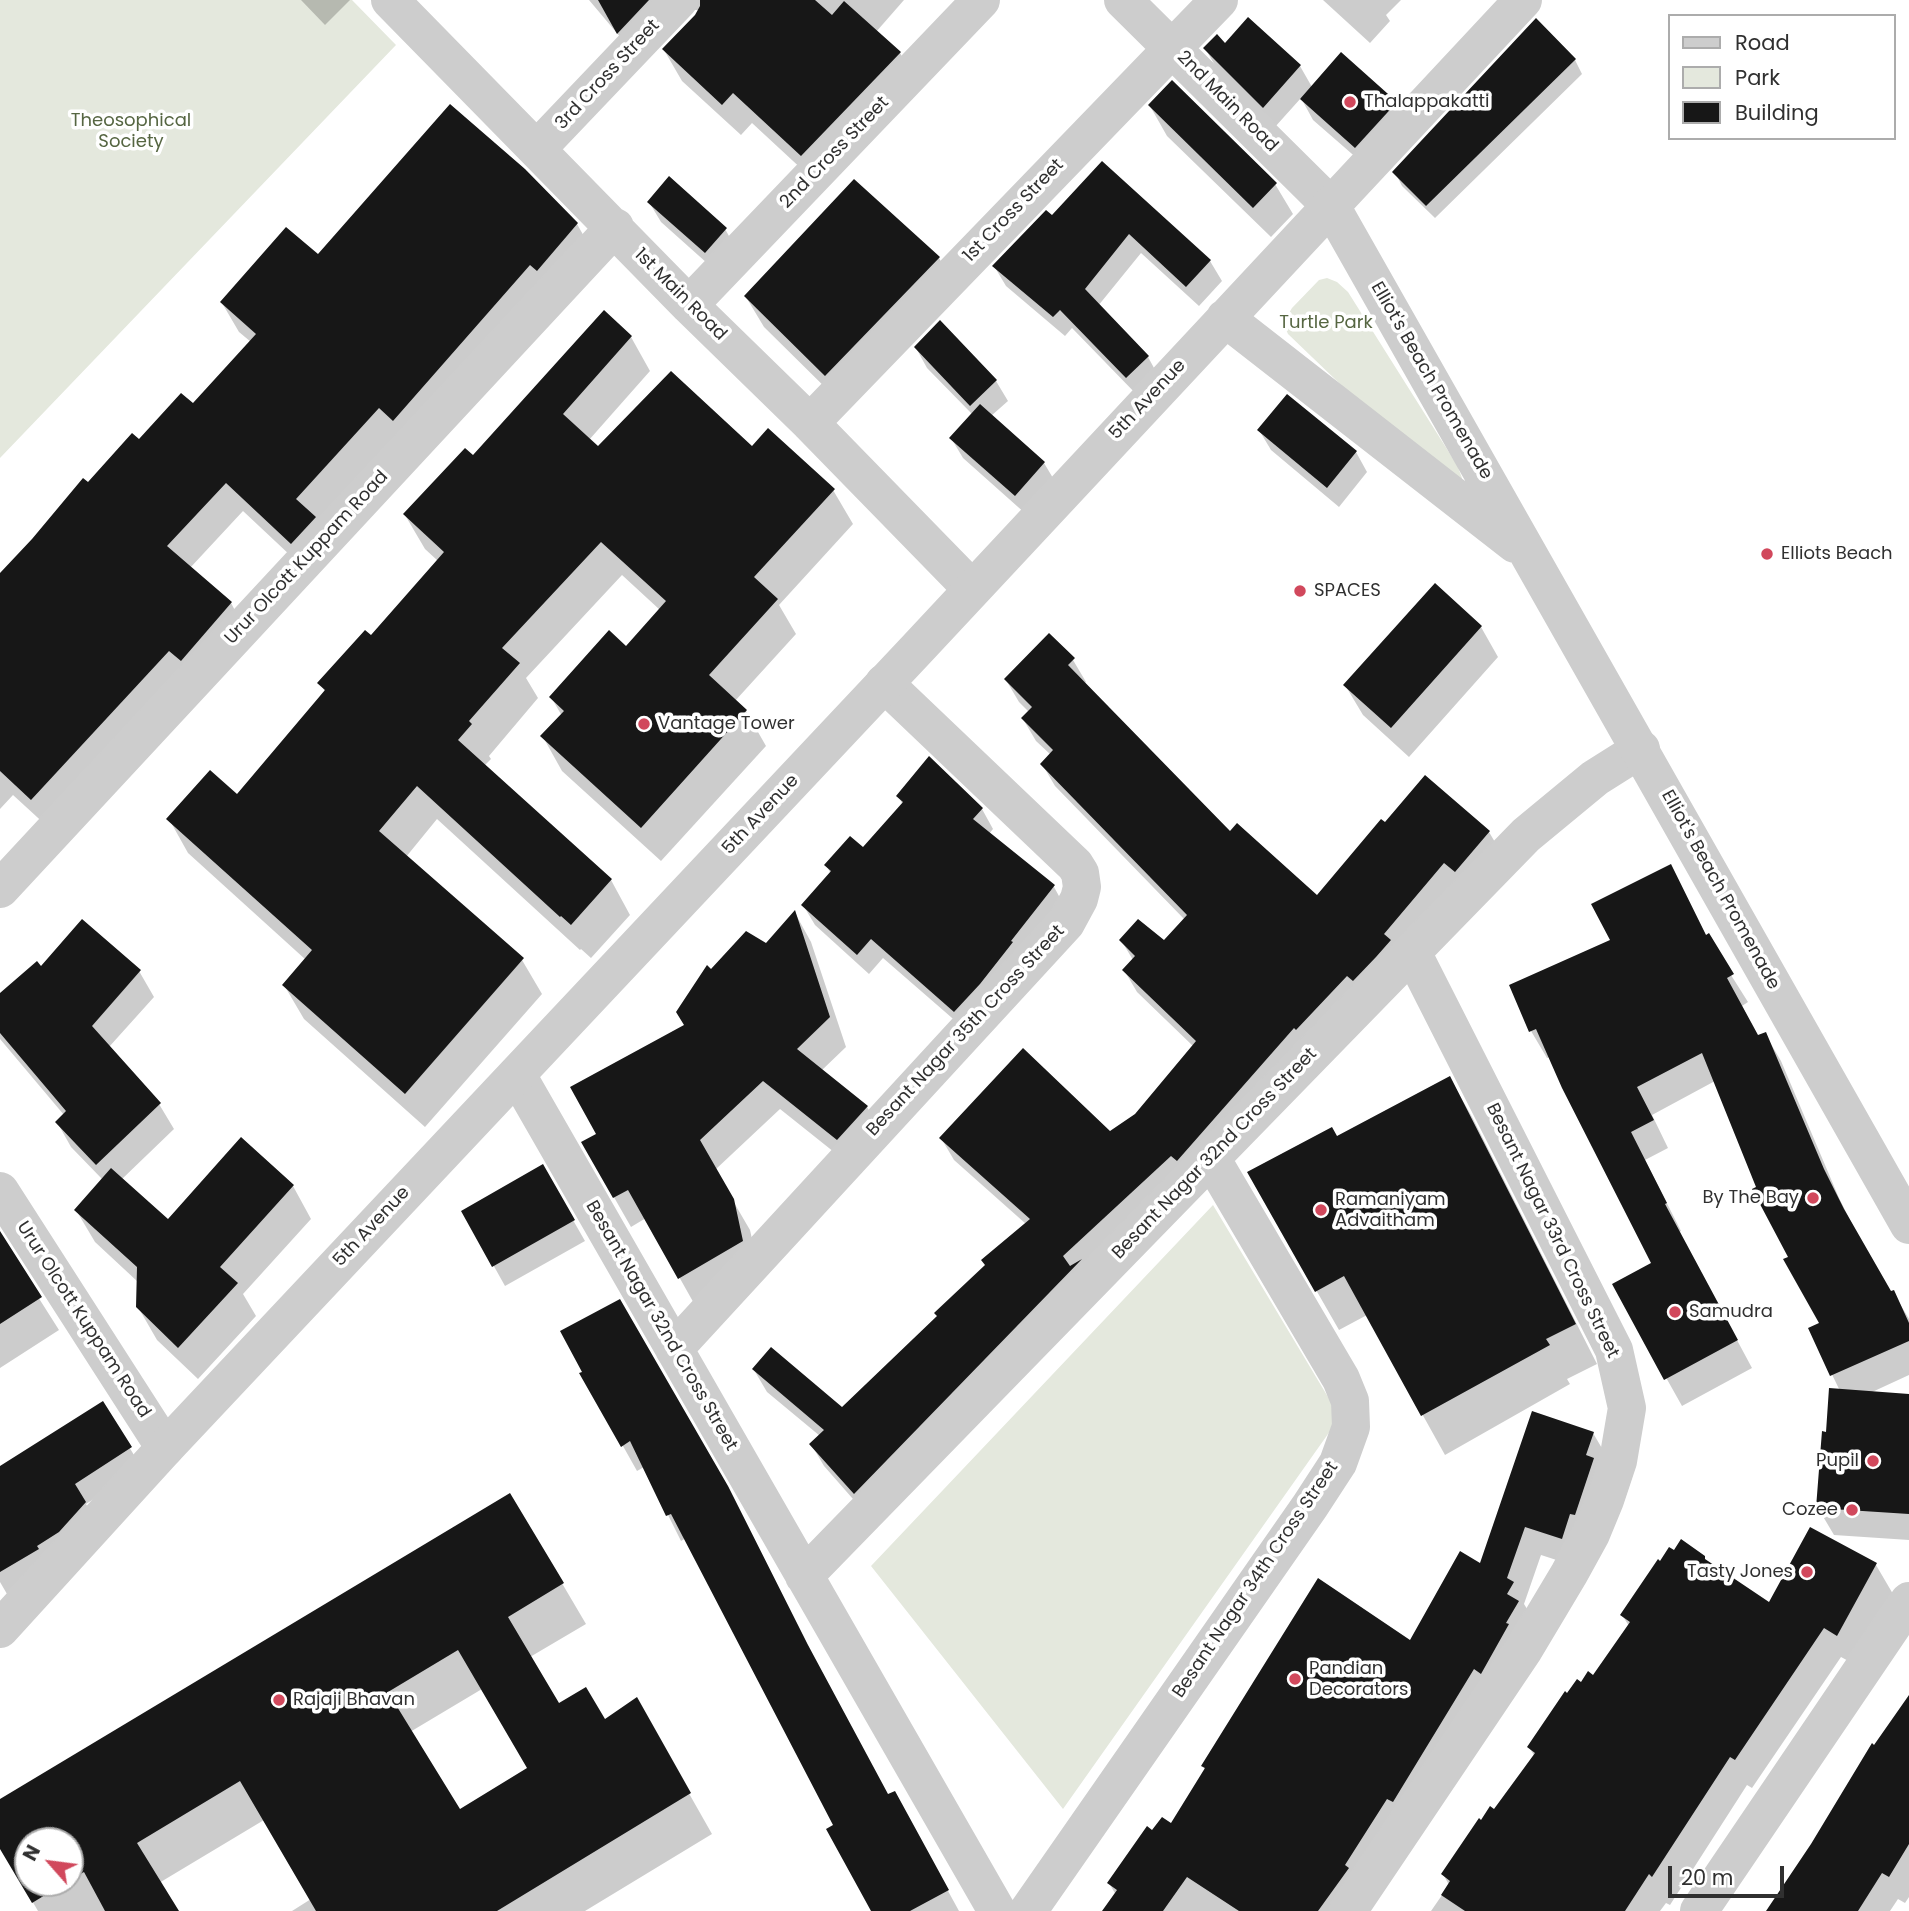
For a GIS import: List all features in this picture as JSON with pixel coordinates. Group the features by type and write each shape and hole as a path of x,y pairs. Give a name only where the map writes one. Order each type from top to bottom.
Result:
{"street":[{"name":"3rd Cross Street","path":"537,149 679,0"},
{"name":"2nd Cross Street","path":"689,305 981,0"},
{"name":"2nd Main Road","path":"1122,0 1331,205"},
{"name":"1st Cross Street","path":"810,423 1219,0"},
{"name":"5th Avenue","path":"0,1629 165,1448 1522,0"},
{"name":"1st Main Road","path":"406,6 537,149 972,589"},
{"name":"Elliot's Beach Promenade","path":"1331,205 1909,1225"},
{"name":"Urur Olcott Kuppam Road","path":"0,889 615,228"},
{"name":"Elliot's Beach Promenade","path":"1225,317 1530,556"},
{"name":"Besant Nagar 35th Cross Street","path":"674,1349 1066,923 1079,899 1082,887 1080,873 1075,865 884,683"},
{"name":"Besant Nagar 32nd Cross Street","path":"804,1576 1544,819 1595,778 1641,749"},
{"name":"Besant Nagar 33rd Cross Street","path":"1348,1911 1523,1651 1569,1574 1591,1534 1605,1500 1618,1461 1627,1408 1614,1350 1412,952"},
{"name":"Besant Nagar 32nd Cross Street","path":"517,1075 997,1911"},
{"name":"Besant Nagar 34th Cross Street","path":"1028,1911 1310,1506 1338,1463 1351,1427 1350,1401 1341,1379 1211,1158"},
{"name":"Urur Olcott Kuppam Road","path":"2,1200 165,1448"},
{"path":"1699,1911 1909,1601"}],"green space":[{"name":"Theosophical Society","path":"0,0 352,0 396,45 0,458"},
{"name":"Turtle Park","path":"1327,278 1337,282 1348,292 1457,465 1462,478 1461,485 1437,477 1288,334 1285,327 1286,318 1292,308 1319,280"},
{"path":"1213,1205 1340,1417 1063,1809 871,1566"}],"building":[{"path":"598,0 649,0 617,34"},
{"path":"700,0 815,0 832,15 844,1 901,52 801,156 733,93 722,105 662,49 695,15"},
{"path":"1248,17 1301,65 1263,108 1203,48 1217,34 1225,43"},
{"path":"1536,18 1576,59 1426,206 1392,172"},
{"name":"Thalappakatti","path":"1341,52 1397,102 1355,148 1300,99"},
{"path":"1172,80 1277,183 1253,208 1148,105"},
{"path":"450,104 525,169 578,223 537,271 530,265 393,421 379,408 296,499 316,517 291,544 226,483 167,546 232,602 181,661 169,651 31,800 0,771 0,573 83,478 88,482 132,433 139,439 181,393 193,403 256,334 220,302 286,227 318,254"},
{"path":"1102,161 1211,260 1186,287 1129,234 1085,289 1149,356 1126,378 1060,310 1053,317 992,266 1046,210 1052,215"},
{"path":"669,176 727,228 705,253 647,202"},
{"path":"854,179 940,257 825,376 744,296"},
{"path":"604,310 632,336 563,414 598,446 671,371 752,446 768,428 835,489 754,577 778,599 709,675 747,710 641,828 540,736 564,711 549,697 609,630 626,646 666,601 601,542 502,648 520,663 469,721 472,724 458,740 612,879 571,925 417,786 379,831 524,958 405,1094 282,985 312,950 166,819 210,770 237,794 325,690 317,683 365,630 371,635 444,552 403,514 465,448 473,455"},
{"path":"940,320 997,380 970,406 914,347"},
{"path":"1287,394 1357,451 1327,488 1257,430"},
{"path":"980,404 1045,462 1015,496 949,438"},
{"path":"1435,583 1482,626 1391,728 1343,685"},
{"path":"1049,633 1075,658 1068,665 1230,831 1237,823 1317,895 1381,819 1385,822 1425,775 1490,831 1455,872 1444,863 1384,934 1391,940 1376,957 1353,981 1347,976 1296,1030 1294,1028 1177,1161 1171,1156 1063,1256 1070,1266 1082,1259 854,1494 809,1444 824,1430 752,1369 771,1347 842,1407 937,1316 934,1313 985,1265 981,1260 1030,1219 939,1138 1023,1048 1110,1131 1135,1114 1196,1041 1122,970 1135,956 1119,940 1138,919 1164,940 1187,915 1040,764 1053,750 1021,718 1032,707 1004,679"},
{"path":"929,756 983,808 973,819 1055,885 980,984 954,1012 871,939 857,955 801,905 831,871 824,865 850,836 863,847 903,802 896,796"},
{"path":"1671,864 1706,935 1709,933 1734,974 1727,978 1758,1035 1766,1032 1824,1169 1891,1291 1894,1290 1909,1323 1909,1341 1830,1376 1808,1328 1819,1323 1783,1259 1788,1257 1752,1189 1756,1187 1702,1053 1637,1087 1654,1120 1631,1132 1667,1203 1665,1204 1738,1340 1664,1380 1612,1284 1651,1263 1562,1088 1536,1029 1529,1032 1509,985 1610,940 1591,904"},
{"path":"795,910 830,1017 797,1049 868,1106 837,1140 763,1081 700,1140 734,1199 743,1241 678,1279 628,1190 613,1198 581,1142 596,1134 570,1087 684,1025 676,1012 707,965 711,969 746,931 766,943"},
{"path":"82,919 141,970 92,1026 161,1103 96,1165 55,1122 66,1111 0,1033 0,993 37,961 41,966"},
{"path":"1450,1076 1576,1324 1546,1339 1550,1345 1421,1416 1344,1276 1315,1292 1247,1172 1332,1127 1337,1136"},
{"path":"241,1137 294,1185 220,1267 238,1283 178,1348 136,1307 137,1267 74,1210 111,1168 168,1219"},
{"path":"543,1164 575,1220 492,1267 461,1211"},
{"path":"0,1231 42,1297 0,1324"},
{"path":"620,1299 728,1486 808,1645 888,1794 895,1791 949,1890 910,1911 871,1911 826,1829 833,1825 671,1514 666,1516 630,1441 621,1447 579,1373 582,1372 560,1331"},
{"path":"1829,1388 1909,1394 1909,1514 1816,1508 1822,1431 1826,1432"},
{"path":"103,1401 132,1447 75,1484 86,1502 59,1532 37,1546 39,1549 0,1572 0,1466"},
{"path":"1532,1411 1594,1432 1586,1455 1594,1458 1575,1515 1570,1514 1562,1539 1525,1527 1507,1578 1514,1582 1507,1594 1519,1601 1506,1623 1509,1624 1481,1674 1474,1669 1393,1802 1387,1799 1345,1865 1349,1868 1318,1911 1239,1911 1187,1877 1163,1911 1102,1911 1117,1890 1107,1883 1147,1826 1152,1830 1162,1817 1171,1823 1205,1768 1201,1766 1318,1578 1410,1640 1460,1551 1480,1563"},
{"name":"Rajaji Bhavan","path":"510,1493 564,1583 508,1617 559,1703 586,1687 605,1719 637,1697 691,1793 497,1911 316,1911 240,1781 137,1843 179,1911 105,1911 84,1872 84,1827 14,1827 14,1873 0,1849 0,1799","holes":["458,1650 527,1768 460,1809 388,1692"]},
{"path":"1810,1527 1877,1563 1837,1636 1824,1628 1735,1760 1730,1757 1652,1877 1649,1874 1625,1911 1465,1911 1441,1895 1450,1881 1441,1874 1479,1818 1481,1820 1490,1806 1494,1809 1535,1753 1527,1747 1565,1691 1567,1693 1577,1679 1581,1682 1588,1671 1593,1675 1630,1622 1620,1615 1669,1547 1674,1550 1681,1539 1705,1556 1705,1559 1769,1602"},
{"path":"1909,1695 1909,1844 1889,1877 1882,1873 1858,1911 1766,1911 1811,1844 1872,1743 1874,1745"},
{"name":"Rajaji Bhavan","path":"28,1897 42,1897 32,1903"}],"place":[{"name":"Thalappakatti","path":"1350,102"},
{"name":"Elliots Beach","path":"1767,554"},
{"name":"SPACES","path":"1300,591"},
{"name":"Vantage Tower","path":"644,724"},
{"name":"By The Bay","path":"1813,1198"},
{"name":"Ramaniyam Advaitham","path":"1321,1210"},
{"name":"Samudra","path":"1675,1312"},
{"name":"Pupil","path":"1873,1461"},
{"name":"Cozee","path":"1852,1510"},
{"name":"Tasty Jones","path":"1807,1572"},
{"name":"Pandian Decorators","path":"1295,1679"},
{"name":"Rajaji Bhavan","path":"279,1700"}]}
